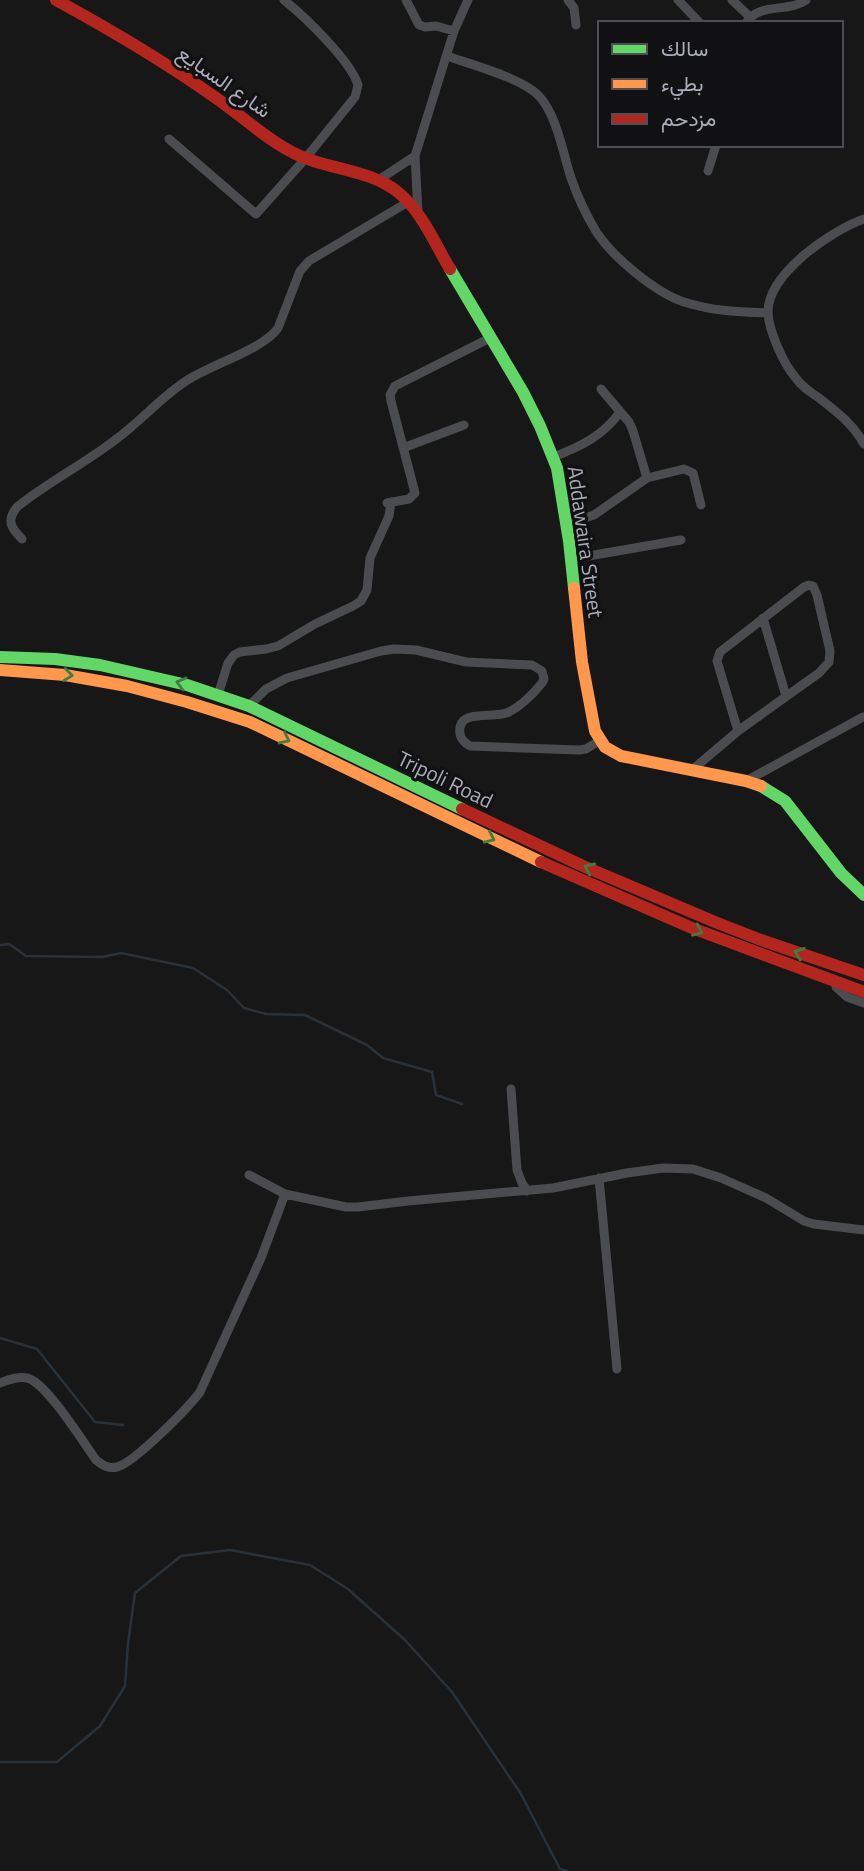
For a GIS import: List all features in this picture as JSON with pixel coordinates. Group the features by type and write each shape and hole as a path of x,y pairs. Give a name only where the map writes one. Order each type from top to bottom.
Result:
{"main road":[{"name":"شارع السبايع","path":"56,0 131,42 305,159 377,181 394,189 408,202"},
{"name":"Addawaira Street","path":"408,202 523,392 557,468 571,559 582,662 599,741"},
{"name":"Tripoli Road","path":"0,657 55,659 100,665 177,682 249,706 583,866 761,940 864,975"},
{"path":"0,670 68,674 109,681 193,702 250,722 580,880 711,936 864,992"},
{"path":"599,741 605,748 621,756 746,781 766,788 785,801 841,873 864,895"}],"street":[{"path":"169,139 256,214 305,159 355,97 358,85 351,69 326,40 284,0"},
{"path":"405,0 419,25 454,31"},
{"path":"418,215 415,156 454,31 468,0"},
{"path":"568,0 574,8 576,25"},
{"path":"678,0 698,21"},
{"path":"732,0 748,20 757,12 789,8 806,0"},
{"path":"447,55 511,79 538,94 553,122 584,211 599,236 648,282 681,301 708,309 768,313"},
{"path":"708,171 715,147"},
{"path":"377,181 415,156"},
{"path":"22,539 10,524 11,516 17,507 106,447 186,381 273,336 300,271 309,261 408,202"},
{"path":"864,219 834,233 797,262 777,286 768,313 777,344 795,378 843,416 864,444"},
{"path":"218,695 228,663 237,653 278,646 361,601 367,590 370,558 390,513 389,503 409,499 415,493 391,401 392,390 395,386 490,338"},
{"path":"601,388 633,431 647,478"},
{"path":"553,457 584,444 614,421 620,412"},
{"path":"403,448 464,425"},
{"path":"566,524 600,512 647,478 684,469 693,473 701,505"},
{"path":"571,559 681,540"},
{"path":"692,770 738,731 819,673 830,662 830,651 813,586 804,587 724,647 718,656 738,731"},
{"path":"763,618 786,696"},
{"path":"249,706 267,688 287,678 381,650 416,650 478,663 532,665 542,671 542,684 510,712 466,719 460,734 462,740 470,746 579,750 599,741"},
{"path":"746,781 863,717"},
{"path":"827,979 847,996 864,1003"},
{"path":"511,1089 517,1170 527,1191"},
{"path":"248,1175 285,1194 358,1207 527,1191 663,1168 692,1169 721,1178 766,1198 804,1221 864,1230"},
{"path":"599,1178 617,1369"},
{"path":"0,1383 18,1377 35,1381 46,1391 96,1460 105,1466 121,1466 142,1450 190,1405 200,1392 261,1258 285,1194"}],"waterway":[{"path":"0,945 9,944 26,956 102,957 121,953 193,968 227,990 244,1008 266,1014 305,1015 367,1045 383,1058 432,1072 436,1095 462,1104"},
{"path":"0,1338 37,1349 95,1422 123,1425"},
{"path":"0,1762 57,1762 100,1726 125,1686 135,1593 181,1556 230,1550 310,1565 348,1589 405,1640 452,1692 521,1794 560,1869 567,1871"}],"traffic: fast":[{"path":"450,269 523,392 557,468 574,588"},
{"path":"0,657 55,659 100,665 187,685 249,706 462,809"},
{"path":"761,786 785,801 841,873 864,895"}],"traffic: slow":[{"path":"574,588 582,662 595,731 605,747 621,756 761,786"},
{"path":"0,670 65,675 127,686 250,722 541,862"}],"traffic: jam":[{"path":"56,0 177,72 290,151 374,179 399,193 415,209 450,269"},
{"path":"462,809 583,866 715,922 864,975"},
{"path":"541,862 692,928 864,992"}]}
